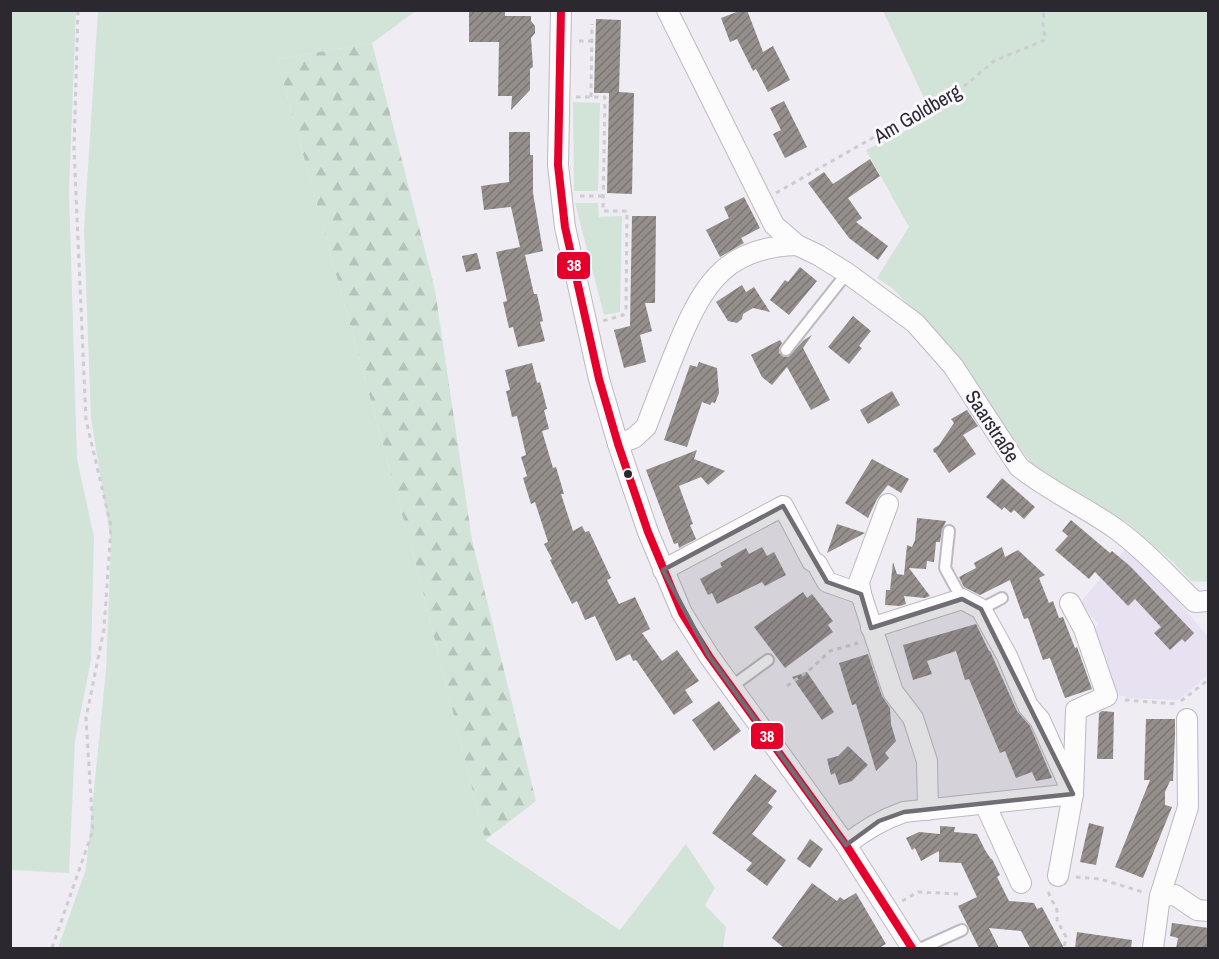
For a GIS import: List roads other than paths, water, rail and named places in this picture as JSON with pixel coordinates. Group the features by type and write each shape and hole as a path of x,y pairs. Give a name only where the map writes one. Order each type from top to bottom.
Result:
{"street":[{"path":"561,10 558,165 565,227 599,379 618,444 663,570 682,613 709,656 846,845 912,948"},
{"name":"Saarstraße","path":"667,10 774,225 797,245 847,273 915,322 953,366 1019,467 1119,531 1137,545 1195,602 1209,601"},
{"path":"618,444 634,438 646,427 694,308 711,283 722,271 745,256 776,246 797,245"},
{"path":"888,504 859,582 893,693 913,718 927,761 927,810"},
{"path":"663,570 783,506 812,561 817,564 827,582 861,594"},
{"path":"873,633 962,599 981,609 1007,656 1028,706 1041,720 1073,794"},
{"path":"1058,876 1073,794 1076,710 1107,696 1084,629 1070,603"},
{"path":"1154,948 1160,896 1188,807 1182,712"},
{"path":"846,845 879,821 904,812 1073,794"},
{"path":"985,804 1021,883"},
{"path":"1160,896 1175,895 1197,910 1209,911"}],"lane":[{"path":"786,350 847,273"},
{"path":"949,531 945,568 962,599"},
{"path":"981,609 1002,598"},
{"path":"731,687 768,660"},
{"path":"922,948 962,930"}]}
